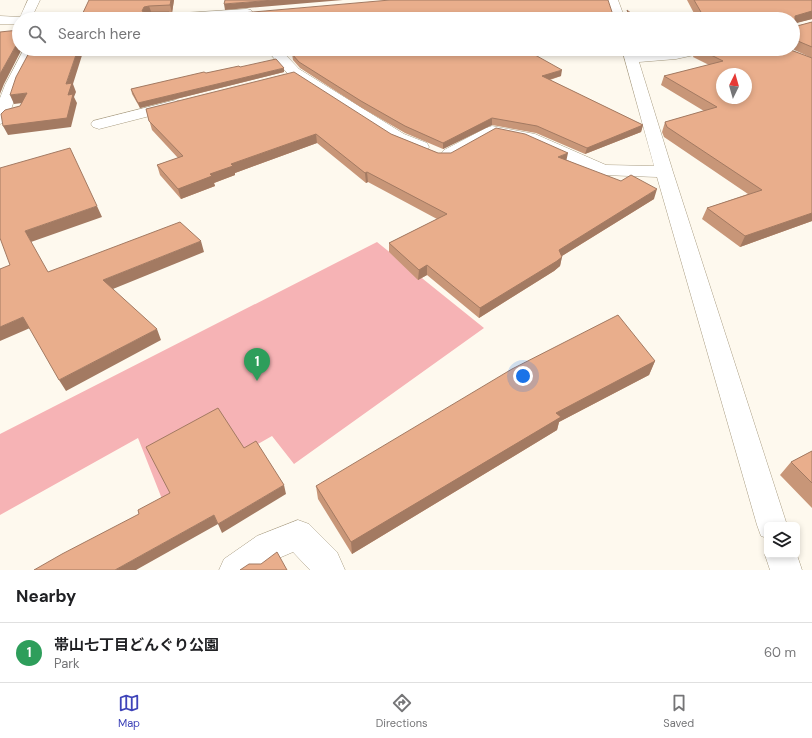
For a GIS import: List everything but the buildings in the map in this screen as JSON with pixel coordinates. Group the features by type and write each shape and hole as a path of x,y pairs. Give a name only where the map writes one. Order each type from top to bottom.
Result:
{"street":[{"path":"28,12 34,0"},
{"path":"612,0 616,12"},
{"path":"0,20 12,20"},
{"path":"0,119 6,86 26,56"},
{"path":"278,56 291,76 398,138 444,157 492,131 529,138 603,170 664,172"},
{"path":"631,56 664,172 771,522"},
{"path":"100,124 189,102"},
{"path":"235,570 268,547 298,535 326,563 329,570"},
{"path":"782,558 786,570"}],"shaded area":[{"path":"377,242 484,328 294,464 272,436 162,499 138,438 0,515 0,434"}],"place":[{"name":"帯山七丁目どんぐり公園","path":"257,381"}]}
